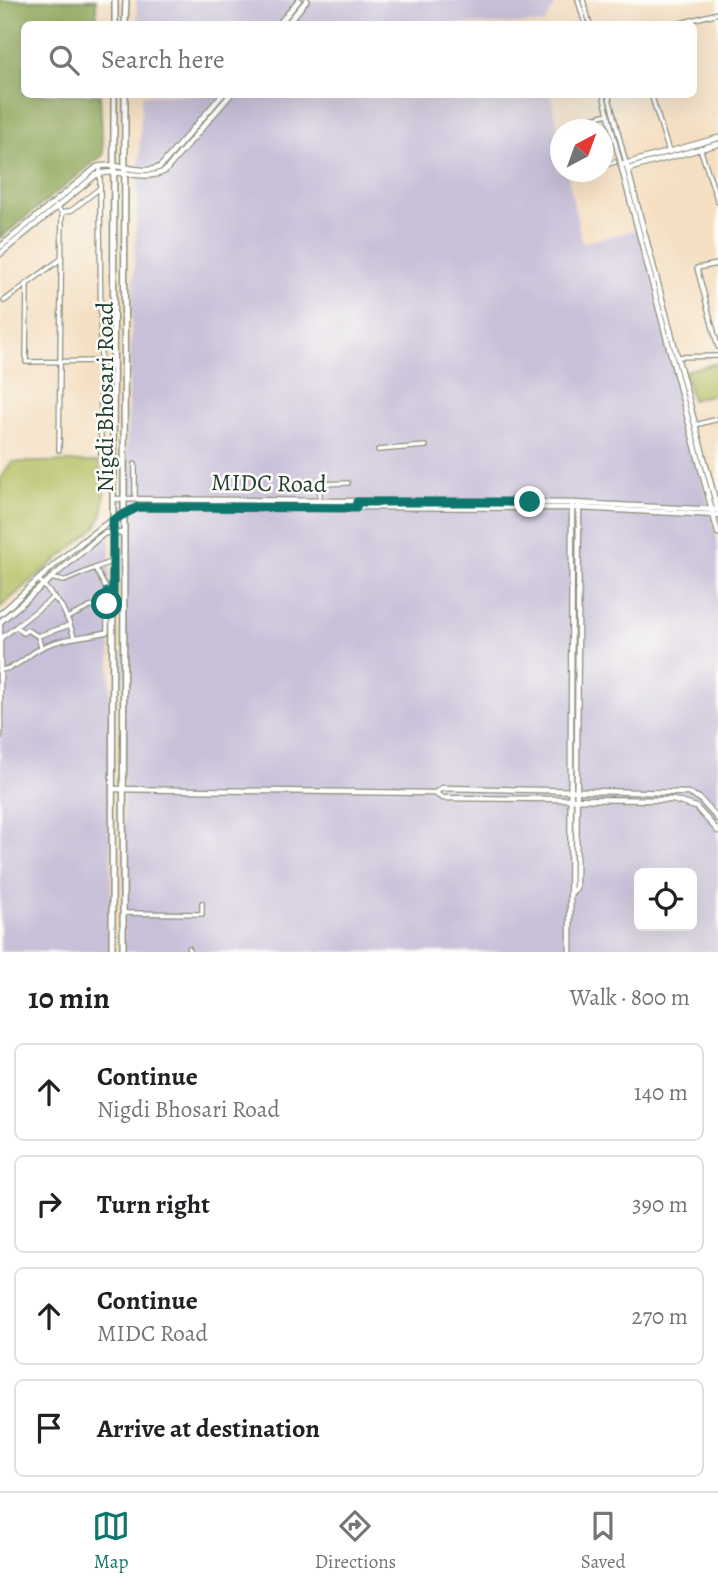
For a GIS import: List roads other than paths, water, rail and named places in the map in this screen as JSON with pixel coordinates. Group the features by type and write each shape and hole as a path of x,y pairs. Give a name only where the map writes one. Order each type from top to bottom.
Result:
{"main road":[{"path":"115,0 115,21"},
{"path":"125,21 126,0"},
{"name":"Nigdi Bhosari Road","path":"112,952 110,593 113,561 114,98"},
{"name":"Nigdi Bhosari Road","path":"123,952 125,98"}],"street":[{"path":"282,21 299,0"},
{"path":"290,21 307,0"},
{"path":"581,0 584,21"},
{"path":"581,0 589,21"},
{"path":"688,21 718,13"},
{"path":"0,247 100,170 113,165 150,170 160,167 220,98"},
{"path":"100,170 151,176 165,171 228,98"},
{"path":"604,98 625,167"},
{"path":"609,98 716,512 718,533"},
{"path":"652,98 669,152"},
{"path":"590,119 608,114"},
{"path":"625,167 718,138"},
{"path":"625,167 669,152 718,144"},
{"path":"699,146 718,202"},
{"path":"100,170 101,454 113,487"},
{"path":"62,213 72,210 100,188"},
{"path":"55,205 62,213 59,450"},
{"path":"0,254 55,205"},
{"path":"4,301 61,259"},
{"path":"102,260 113,259"},
{"path":"718,264 697,268 718,347"},
{"path":"27,284 26,362 102,361"},
{"path":"674,357 718,356"},
{"path":"692,426 718,419"},
{"path":"378,450 426,446"},
{"path":"135,464 135,499"},
{"path":"319,501 321,484 348,483"},
{"name":"MIDC Road","path":"113,499 319,501 357,505"},
{"path":"0,736 0,614 113,520 132,508 579,505 716,512"},
{"path":"572,892 576,888 579,505"},
{"path":"570,952 572,506"},
{"path":"0,622 41,582 50,579 97,539 113,533 123,533"},
{"path":"50,579 64,580 113,561"},
{"path":"1,670 24,662 41,648 74,637 107,632 107,604 110,593 95,568"},
{"path":"41,582 67,618 74,637"},
{"path":"0,639 54,597"},
{"path":"67,618 90,607 107,604"},
{"path":"38,636 70,625"},
{"path":"17,627 23,632 27,630 38,636 41,648"},
{"path":"434,793 442,788 677,792 699,798 718,819"},
{"path":"113,789 434,793 443,798 677,800 696,807 718,831"},
{"path":"677,792 677,800"},
{"path":"123,913 202,914 202,903"}]}
